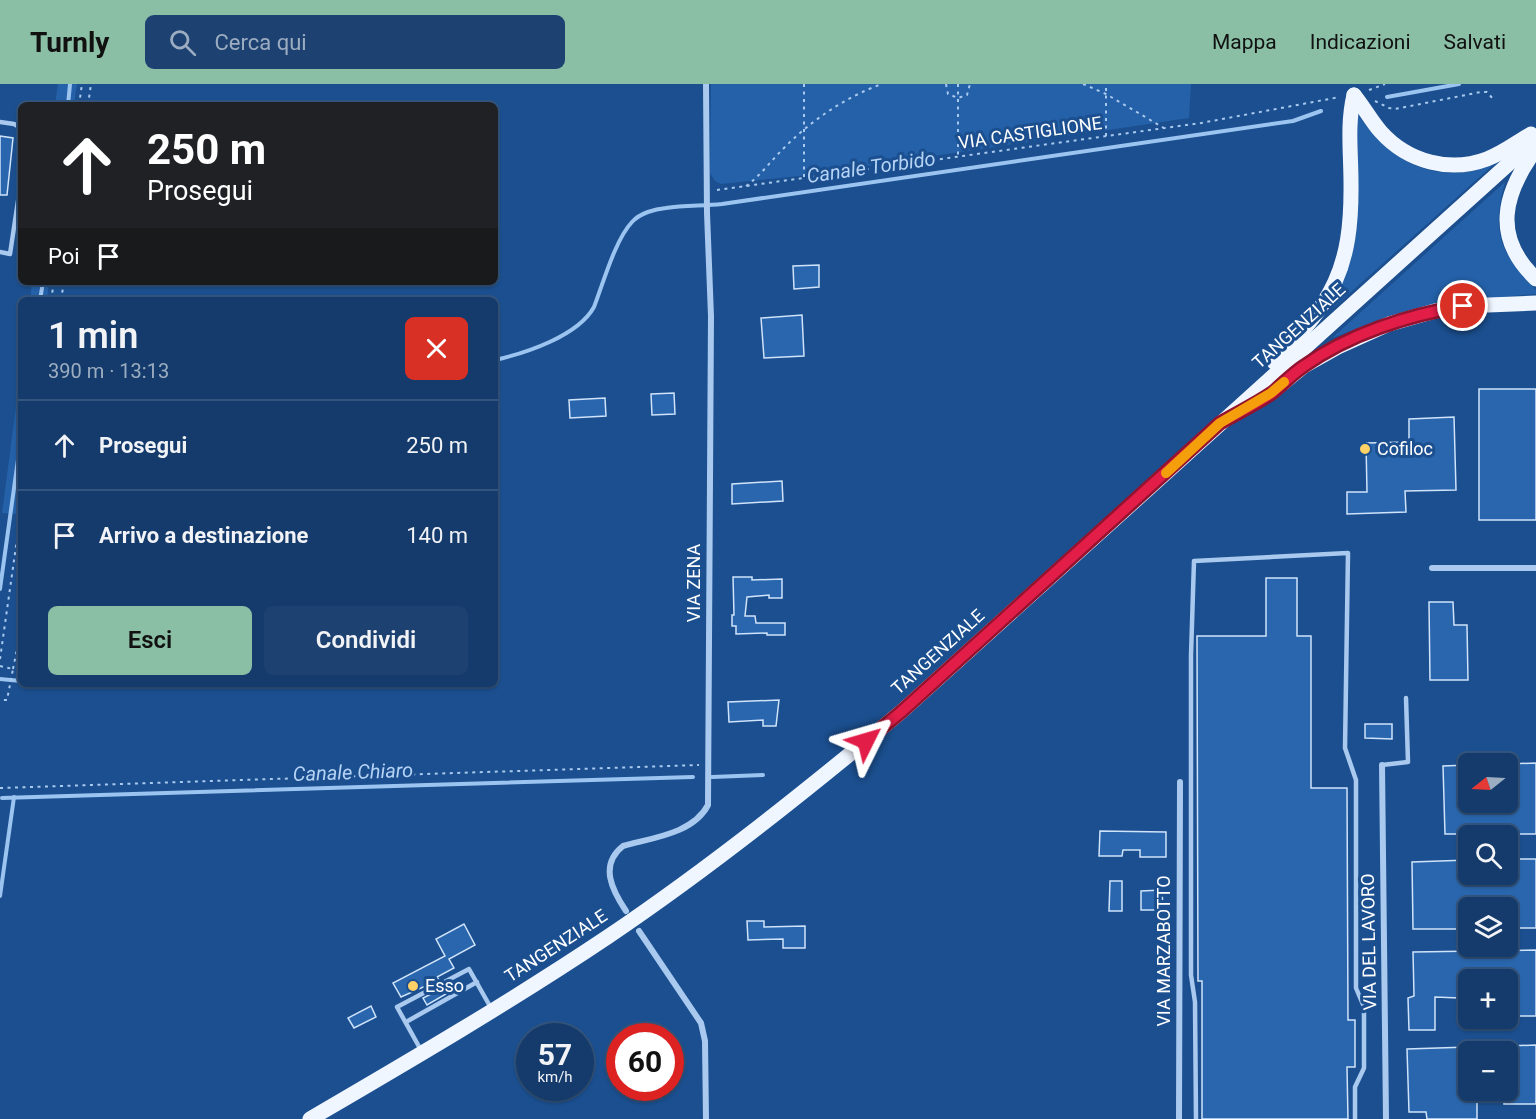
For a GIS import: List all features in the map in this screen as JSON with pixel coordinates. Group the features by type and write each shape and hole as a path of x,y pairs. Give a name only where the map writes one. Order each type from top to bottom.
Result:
{"main road":[{"path":"1355,93 1371,119 1389,140 1413,156 1438,164 1461,164 1487,159 1536,131"},
{"path":"1220,423 1316,317 1339,274 1346,254 1350,220 1350,113 1355,93"},
{"name":"TANGENZIALE","path":"310,1119 493,1010 608,936 706,867 831,769 901,712 1536,139"},
{"path":"1536,149 1517,178 1511,192 1506,224 1513,250 1536,279"},
{"path":"1220,423 1271,393 1304,366 1338,346 1389,324 1435,310 1463,306 1536,303"}],"street":[{"name":"VIA ZENA","path":"626,911 610,884 609,873 614,857 623,846 681,829 698,819 708,806 711,316 706,84"},
{"path":"1432,568 1536,568"},
{"name":"VIA DEL LAVORO","path":"1382,765 1386,1119"},
{"name":"VIA MARZABOTTO","path":"1179,1119 1180,782"},
{"path":"639,931 701,1023 705,1041 705,1119"}],"lane":[{"path":"0,122 18,126"},
{"path":"0,252 10,254 18,201"},
{"path":"1196,1119 1195,1002 1191,975 1191,655 1194,561 1347,553 1345,748 1356,780 1356,988 1364,1007 1364,1068 1355,1087 1355,1119"},
{"path":"1382,765 1408,762 1406,698"},
{"path":"423,1052 397,1007 469,969 493,1010"},
{"path":"405,1022 477,982"}],"path":[{"path":"79,102 82,84"},
{"path":"88,102 91,84"},
{"path":"804,84 804,179"},
{"path":"744,187 820,117 851,98 882,84"},
{"path":"946,84 948,94 958,99"},
{"path":"958,84 958,157"},
{"path":"958,99 967,95 970,84"},
{"path":"1083,84 1106,94 1164,128"},
{"path":"1106,84 1106,136"},
{"path":"1355,93 1384,84"},
{"path":"1355,93 1395,109 1481,92 1487,92 1493,99"},
{"name":"VIA CASTIGLIONE","path":"708,190 804,179 1164,128 1355,93"},
{"path":"0,659 18,533"},
{"path":"0,700 7,700 18,635"},
{"path":"0,666 13,669"},
{"path":"0,788 708,765"}],"shaded area":[{"path":"58,84 77,84 74,102 55,102"},
{"path":"711,84 1191,84 1189,118 799,176 721,184 715,181 710,173"},
{"path":"1358,115 1385,146 1416,166 1452,173 1472,171 1493,165 1332,309 1348,266 1357,226"},
{"path":"1505,182 1499,215 1502,241 1514,264 1536,290 1536,294 1444,302 1398,314 1332,338"},
{"path":"32,285 49,285 47,297 30,297"},
{"path":"18,392 18,501 16,514 2,513"}],"building":[{"path":"0,136 13,138 7,195 0,195"},
{"path":"819,265 819,287 794,289 793,266"},
{"path":"802,315 804,356 764,358 761,318"},
{"path":"1479,389 1536,389 1536,520 1479,520"},
{"path":"674,393 675,414 652,415 651,394"},
{"path":"605,398 606,416 570,418 569,400"},
{"path":"1454,417 1456,490 1405,491 1406,512 1347,514 1347,492 1367,492 1366,443 1409,442 1409,419"},
{"path":"782,481 783,501 732,504 732,484"},
{"path":"733,577 752,577 752,580 782,579 782,598 769,598 769,595 747,597 745,616 755,616 756,623 785,623 785,635 736,634 736,626 732,626"},
{"path":"1266,578 1297,578 1297,636 1311,636 1311,788 1347,788 1348,1020 1355,1020 1355,1067 1347,1067 1348,1119 1202,1119 1202,981 1198,981 1197,636 1266,636"},
{"path":"1429,602 1453,602 1454,625 1467,625 1468,680 1430,680"},
{"path":"779,700 776,726 763,726 763,720 729,722 728,702"},
{"path":"1365,724 1392,724 1392,739 1365,738"},
{"path":"1536,763 1536,834 1518,834 1518,825 1458,825 1458,834 1445,834 1443,766 1458,765 1458,813 1518,813 1518,764"},
{"path":"1100,831 1166,832 1166,857 1140,857 1140,850 1123,850 1122,856 1099,856"},
{"path":"1518,859 1536,859 1536,928 1518,928 1518,897 1458,897 1458,929 1413,929 1412,862 1458,860 1458,885 1518,885"},
{"path":"1110,881 1122,881 1122,911 1109,911"},
{"path":"1162,890 1163,910 1141,910 1141,891"},
{"path":"747,921 764,921 764,927 805,926 805,948 783,948 783,939 748,940"},
{"path":"464,924 475,945 449,959 454,968 437,977 439,980 401,997 393,983 445,956 436,939"},
{"path":"1518,950 1536,950 1536,1016 1518,1016 1518,969 1458,969 1458,998 1435,997 1435,1030 1409,1030 1408,998 1414,996 1413,952 1458,951 1458,957 1518,957"},
{"path":"443,988 446,994 427,1005 423,998"},
{"path":"371,1006 376,1017 354,1028 348,1018"},
{"path":"1536,1045 1536,1104 1504,1104 1504,1101 1518,1101 1518,1046"},
{"path":"1458,1047 1458,1101 1477,1101 1477,1119 1427,1119 1426,1112 1409,1112 1407,1049"}],"waterway":[{"path":"68,102 70,84"},
{"name":"Canale Torbido","path":"1387,97 1459,84"},
{"name":"Canale Torbido","path":"498,359 536,348 576,327 594,307 615,251 626,230 635,219 653,210 722,204 1293,121 1321,111"},
{"path":"40,297 42,285"},
{"path":"0,589 18,460"},
{"name":"Canale Torbido","path":"0,679 18,681"},
{"name":"Canale Chiaro","path":"712,777 763,775"},
{"name":"Canale Chiaro","path":"2,798 693,777"},
{"name":"Canale Chiaro","path":"0,896 14,797"}],"slow traffic":[{"path":"1166,473 1220,423 1271,393 1284,382"}],"place":[{"name":"Cofiloc","path":"1365,449"},
{"name":"Esso","path":"413,986"}],"route":[{"path":"866,741 901,712 1220,423 1271,393 1304,366 1338,346 1389,324 1435,310 1463,306"}]}
